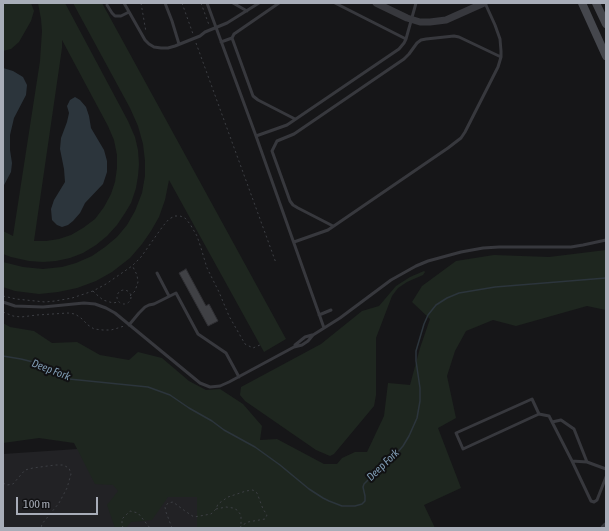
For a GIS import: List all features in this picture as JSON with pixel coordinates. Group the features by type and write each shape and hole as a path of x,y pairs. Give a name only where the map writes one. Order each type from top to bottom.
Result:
{"main road":[{"path":"582,3 606,56"},
{"path":"596,3 606,24"}],"street":[{"path":"376,3 411,20 426,22 440,21 451,18 484,3"}],"lane":[{"path":"124,3 142,35 149,44 154,47 161,48 168,48 227,24 259,3"},
{"path":"165,3 179,44"},
{"path":"206,3 256,136 324,328"},
{"path":"233,3 247,11"},
{"path":"221,42 232,38 234,34 279,3"},
{"path":"335,3 406,39"},
{"path":"256,136 284,126 399,49 406,39 416,3"},
{"path":"294,242 326,231 461,138 498,67 501,57 500,39 484,3"},
{"path":"107,5 115,16 121,16 129,12"},
{"path":"333,226 298,208 290,201 272,151 277,141 294,134 404,59 421,40 454,36 460,37 501,57"},
{"path":"232,38 253,96 295,119"},
{"path":"3,302 16,306 43,307 84,303 95,304 115,313 200,383 210,387 220,386 294,347 308,342 313,335 391,280 416,266 438,258 483,248 571,247 606,240"},
{"path":"156,273 169,296"},
{"path":"128,324 145,307 176,293 198,334 226,353 239,377"},
{"path":"319,315 331,310"},
{"path":"539,414 532,399 456,433 463,449 539,414 549,416 591,501 594,502 597,500 606,477"},
{"path":"552,422 561,420 574,429 587,462"},
{"path":"572,461 587,462 606,468"}],"path":[{"path":"141,3 147,36"},
{"path":"182,3 194,36"},
{"path":"201,3 208,21"},
{"path":"195,40 276,263"},
{"path":"3,296 45,302 72,298 93,291 132,266 141,257 163,226 175,216 180,216 185,218 197,236 207,268 229,316 245,344 253,348 260,345"},
{"path":"93,291 103,300 113,303 118,301 122,304 129,302 130,296 135,291 138,282 138,275 132,266"},
{"path":"118,301 117,295 120,292 126,291 130,296"},
{"path":"3,312 21,317 68,313 75,314 88,325 103,330 118,328 128,324"},
{"path":"3,483 7,485 13,484 26,470 54,465 63,465 69,468 71,474 67,488 59,503 42,524 41,528"},
{"path":"172,528 165,507 168,503 173,502 194,517 211,514 216,509 218,504 228,497 252,490 257,493 267,515 265,519 248,522 241,527"},
{"path":"216,509 230,507 237,510 241,515 241,527"},
{"path":"123,528 122,519 130,511 138,513 150,528"}],"shaded area":[{"path":"3,3 31,3 34,11 31,21 19,42 11,49 3,51"},
{"path":"38,3 65,3 128,121 135,137 139,164 136,188 131,203 117,225 107,236 83,253 70,258 43,262 29,261 3,254 3,231 13,236 40,61 42,31","holes":["62,40 114,140 117,155 117,168 115,182 104,207 95,219 71,235 59,239 34,241"]},
{"path":"73,3 102,3 286,339 264,352 169,180 165,200 159,217 151,231 130,258 112,272 96,281 77,288 58,292 39,294 15,291 3,287 3,262 23,267 43,269 62,267 92,256 117,237 127,225 135,211 142,193 145,176 145,161 143,144 138,126 130,108"},
{"path":"3,68 13,71 23,77 27,85 26,95 14,118 10,135 12,163 11,172 3,187"},
{"path":"75,97 86,107 91,128 104,150 107,161 107,172 103,184 85,203 80,213 68,225 62,227 57,225 52,220 51,209 54,200 65,182 60,149 61,138 69,113 67,106 70,100"},
{"path":"606,250 606,310 587,306 516,326 493,320 466,331 455,351 447,376 456,418 438,428 461,488 424,505 435,528 197,528 197,497 168,497 152,520 131,522 126,528 115,528 107,505 118,491 113,485 95,484 74,443 39,438 3,443 3,323 10,327 34,331 52,343 77,342 100,355 129,360 138,352 162,358 189,381 206,390 220,389 243,404 262,426 260,440 277,439 324,464 337,464 342,458 355,452 367,452 384,416 388,383 410,385 430,319 412,302 422,286 456,261 494,255 549,257"},
{"path":"424,271 425,272 423,275 398,288 392,296 376,338 376,395 374,406 334,454 330,456 316,450 245,401 240,395 241,387 321,344 362,311 379,306 396,286 410,277"},
{"path":"211,440 281,528 3,528 3,454"}],"building":[{"path":"186,269 206,306 209,304 218,321 208,326 179,273"}],"waterway":[{"name":"Deep Fork","path":"3,356 37,363 69,379 148,387 170,395 224,430 255,447 323,498 342,506 355,506 362,504 365,501 364,484 390,461 403,446 417,418 420,401 420,388 416,351 424,324 428,315 436,305 459,293 495,287 606,278"}]}
